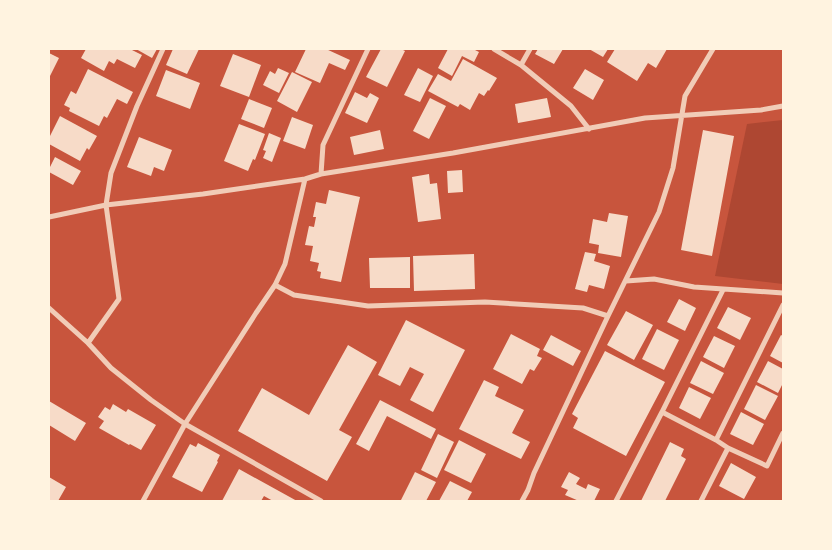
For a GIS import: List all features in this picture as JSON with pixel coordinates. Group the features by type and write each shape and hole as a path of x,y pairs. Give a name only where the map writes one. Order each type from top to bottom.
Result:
{"street":[{"path":"88,343 119,298 106,205 111,173 137,106 164,49"},
{"path":"321,174 323,145 368,49"},
{"path":"494,49 521,65 571,106 589,128"},
{"path":"521,65 530,49"},
{"path":"522,501 534,472 659,212 672,168 684,96 713,49"},
{"path":"49,217 106,205 203,194 305,179 321,174 453,153 645,118 761,110 783,106"},
{"path":"143,501 185,424 275,285 285,264 305,179"},
{"path":"626,281 654,279 694,287 783,293"},
{"path":"275,285 294,294 368,306 485,302 583,308 608,316"},
{"path":"616,501 724,290"},
{"path":"716,440 783,305"},
{"path":"49,308 88,343 111,368 151,400 185,424 321,501"},
{"path":"662,412 728,448 767,466 783,433"},
{"path":"701,501 728,448"}],"shaded area":[{"path":"783,120 783,284 715,276 747,124"}],"building":[{"path":"86,49 130,49 142,55 135,68 117,59 114,64 109,61 104,71 81,58"},
{"path":"136,49 157,49 152,58"},
{"path":"173,49 199,49 187,74 166,65"},
{"path":"306,49 326,49 350,60 345,70 329,63 320,83 295,72"},
{"path":"381,49 401,49 405,51 387,87 366,77"},
{"path":"448,49 473,49 479,52 474,62 462,56 452,76 438,68"},
{"path":"538,49 563,49 554,64 535,54"},
{"path":"589,49 608,49 603,57"},
{"path":"615,49 667,49 656,68 648,63 637,81 607,62"},
{"path":"49,53 59,58 49,78"},
{"path":"233,54 261,65 249,97 220,86"},
{"path":"463,59 497,78 484,96 479,93 470,110 460,104 458,107 428,91 438,74 451,81"},
{"path":"278,68 289,73 279,93 263,85 270,71 275,74"},
{"path":"418,68 433,76 420,102 404,95"},
{"path":"88,69 133,92 127,104 117,99 107,118 104,116 99,126 69,111 70,108 64,105 71,91 76,94"},
{"path":"585,69 604,80 593,100 573,88"},
{"path":"166,70 200,83 190,109 156,96"},
{"path":"292,72 312,82 297,112 277,101"},
{"path":"355,92 367,98 370,93 379,98 367,123 345,113"},
{"path":"430,98 446,106 429,139 413,131"},
{"path":"547,98 551,117 518,123 515,104"},
{"path":"249,99 272,108 264,128 241,119"},
{"path":"60,116 97,136 89,150 87,148 80,161 49,144 49,138"},
{"path":"292,117 313,125 305,149 283,141"},
{"path":"239,124 265,134 255,160 253,159 248,171 224,161"},
{"path":"380,130 384,149 354,155 350,137"},
{"path":"703,130 734,136 712,256 681,250"},
{"path":"269,133 281,138 272,162 263,158 266,151 263,150"},
{"path":"139,137 172,150 164,171 154,167 151,176 127,167"},
{"path":"55,157 81,171 73,185 49,172"},
{"path":"462,170 463,192 448,193 447,171"},
{"path":"429,174 430,184 437,183 441,219 418,222 412,177"},
{"path":"329,190 360,197 341,282 320,278 321,272 317,271 319,263 310,261 313,246 305,245 309,226 314,227 316,217 313,217 316,202 326,204"},
{"path":"609,213 628,216 621,257 598,253 599,245 589,243 593,219 607,222"},
{"path":"585,252 596,254 594,261 610,266 604,289 589,285 587,292 575,289"},
{"path":"474,254 475,289 414,291 413,256"},
{"path":"410,257 410,288 370,288 369,258"},
{"path":"679,299 696,308 685,331 667,322"},
{"path":"728,307 751,318 740,340 717,328"},
{"path":"626,311 653,325 634,360 607,345"},
{"path":"406,320 465,350 433,412 410,400 424,374 410,367 400,386 378,375"},
{"path":"657,329 679,340 664,370 642,359"},
{"path":"511,334 540,349 537,356 542,358 534,371 530,369 522,384 493,369"},
{"path":"551,335 581,351 573,366 543,350"},
{"path":"781,335 783,336 783,363 770,356"},
{"path":"714,336 735,346 724,368 703,357"},
{"path":"348,345 377,362 339,430 352,437 327,481 238,431 262,388 309,415"},
{"path":"605,351 665,382 626,456 573,428 578,418 572,414"},
{"path":"701,361 724,373 713,394 690,383"},
{"path":"768,361 783,369 783,383 778,393 757,382"},
{"path":"484,380 499,387 495,396 524,410 512,433 530,442 521,459 459,429"},
{"path":"756,385 778,396 765,420 744,409"},
{"path":"689,387 711,398 700,419 679,408"},
{"path":"380,400 436,429 431,439 387,416 369,451 356,444"},
{"path":"49,401 86,423 75,441 49,425"},
{"path":"113,404 126,412 128,409 156,425 141,450 99,428 104,421 98,417 105,407 110,410"},
{"path":"741,412 764,424 753,445 730,434"},
{"path":"438,434 454,442 437,478 421,470"},
{"path":"459,440 486,454 471,483 444,470"},
{"path":"670,442 684,449 681,456 686,459 665,501 641,501"},
{"path":"198,443 220,455 202,492 172,477 190,444 196,447"},
{"path":"731,463 756,477 744,499 719,486"},
{"path":"239,469 297,501 273,501 264,496 261,501 222,501"},
{"path":"415,472 436,482 426,501 403,501 401,500"},
{"path":"569,472 580,478 576,484 586,489 588,484 600,489 594,501 579,501 565,495 568,490 561,487"},
{"path":"49,477 66,487 58,501 49,501"},
{"path":"450,481 472,492 467,501 439,501"}]}
